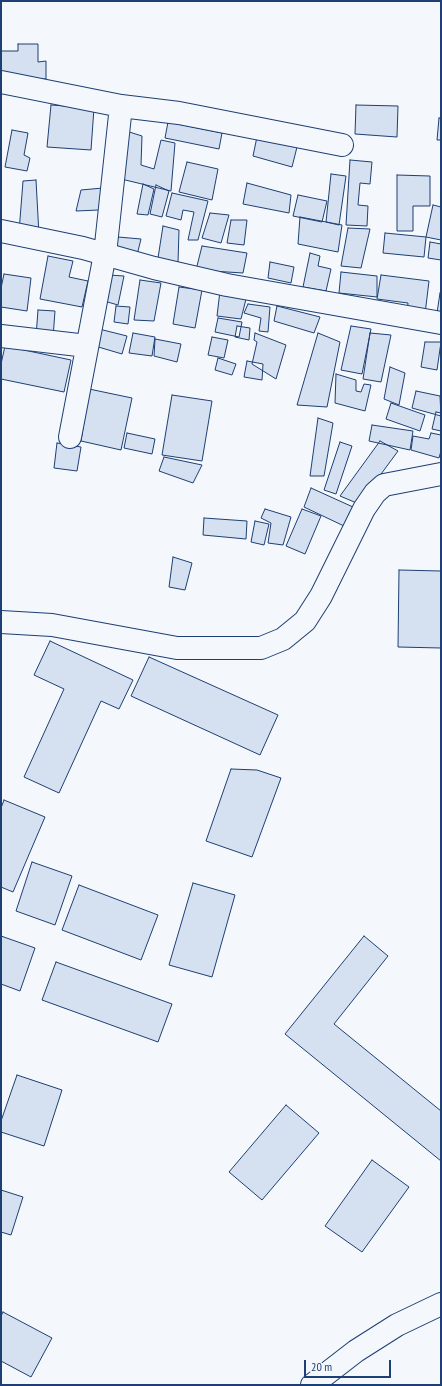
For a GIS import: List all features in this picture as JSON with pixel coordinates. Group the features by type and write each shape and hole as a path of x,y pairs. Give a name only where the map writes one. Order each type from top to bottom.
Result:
{"street":[{"path":"1,82 121,106 179,113 342,145"},
{"path":"70,437 105,254 121,106"},
{"path":"1,231 83,248 154,268 227,285 441,323"},
{"path":"1,336 87,346"},
{"path":"1,622 52,625 177,648 261,648 283,639 305,621 321,596 364,509 375,493 384,485 441,474"},
{"path":"312,1385 356,1351 397,1325 441,1304"}],"building":[{"path":"18,44 38,44 38,62 46,61 46,79 1,78 1,51 18,51"},
{"path":"51,105 94,108 91,150 47,147"},
{"path":"356,105 398,106 397,137 355,134"},
{"path":"439,118 441,118 441,140 437,140"},
{"path":"168,122 222,133 219,149 165,138"},
{"path":"12,130 28,133 24,155 30,158 27,171 5,167"},
{"path":"126,131 142,136 141,165 154,169 161,140 175,143 171,191 117,178"},
{"path":"258,132 299,139 292,167 253,156"},
{"path":"350,160 372,162 370,184 360,183 358,205 368,206 367,226 346,225"},
{"path":"187,162 218,169 212,200 179,192"},
{"path":"331,174 346,176 339,225 326,222"},
{"path":"397,175 430,176 430,206 413,206 413,231 397,231"},
{"path":"36,180 39,235 19,232 23,181"},
{"path":"247,183 291,195 289,213 243,204"},
{"path":"143,184 154,189 148,215 137,214"},
{"path":"156,185 169,191 162,217 150,214"},
{"path":"103,188 99,210 76,211 81,190"},
{"path":"172,193 208,201 198,240 188,240 194,212 183,210 181,220 166,216"},
{"path":"298,195 327,201 322,222 293,216"},
{"path":"433,205 441,207 441,240 426,237"},
{"path":"210,213 229,215 221,243 202,238"},
{"path":"300,217 342,225 338,252 298,244"},
{"path":"231,220 247,220 244,245 227,243"},
{"path":"163,226 179,230 178,263 158,258"},
{"path":"348,228 370,229 361,268 341,266"},
{"path":"385,233 426,237 424,257 383,253"},
{"path":"118,237 141,239 137,255 115,250"},
{"path":"430,242 441,244 441,260 428,258"},
{"path":"202,246 247,253 243,273 196,270"},
{"path":"310,253 320,256 318,266 331,269 326,291 303,287"},
{"path":"48,256 73,261 69,277 88,281 82,307 40,299"},
{"path":"270,262 294,267 291,283 268,278"},
{"path":"341,272 377,276 377,297 339,293"},
{"path":"4,274 31,278 27,311 1,307 1,288"},
{"path":"109,275 124,276 118,305 104,301"},
{"path":"381,275 429,281 425,314 407,312 408,303 377,299"},
{"path":"140,280 161,283 154,321 134,320"},
{"path":"179,287 202,290 195,328 173,324"},
{"path":"220,291 246,299 241,319 217,316"},
{"path":"440,293 441,313 437,313"},
{"path":"248,304 270,307 268,332 259,331 261,318 244,313"},
{"path":"116,306 130,307 128,324 114,322"},
{"path":"277,306 320,317 314,333 274,321"},
{"path":"38,310 55,311 53,338 36,337"},
{"path":"218,318 242,322 239,337 215,332"},
{"path":"237,326 250,328 249,340 235,337"},
{"path":"351,326 371,329 362,374 341,370"},
{"path":"99,329 127,336 122,354 95,346"},
{"path":"133,333 155,337 152,356 129,353"},
{"path":"255,333 286,345 276,379 252,364 257,342 254,340"},
{"path":"318,333 340,342 327,407 297,405"},
{"path":"370,333 391,335 381,382 363,379"},
{"path":"212,337 228,340 224,358 208,355"},
{"path":"155,339 181,344 177,362 154,356"},
{"path":"425,342 441,342 437,370 421,367"},
{"path":"5,346 71,360 64,392 1,379 1,364"},
{"path":"218,358 236,364 232,375 215,370"},
{"path":"247,361 263,364 262,380 244,377"},
{"path":"390,367 405,373 399,405 384,399"},
{"path":"336,374 356,380 356,391 361,392 364,384 371,385 365,411 335,403"},
{"path":"89,389 132,398 121,450 81,441"},
{"path":"416,391 440,396 441,416 412,408"},
{"path":"172,395 212,401 202,461 162,455"},
{"path":"391,403 425,415 420,431 386,419"},
{"path":"436,412 441,413 441,431 432,429"},
{"path":"318,418 333,423 324,476 310,476"},
{"path":"372,425 413,431 410,450 369,441"},
{"path":"127,433 155,439 152,454 124,448"},
{"path":"431,433 441,435 441,451 439,458 411,450 413,436 429,439"},
{"path":"380,441 398,451 359,504 340,496"},
{"path":"340,442 352,446 336,494 324,490"},
{"path":"57,443 81,447 77,471 54,468"},
{"path":"164,457 202,465 193,483 159,471"},
{"path":"311,488 353,507 344,526 304,507"},
{"path":"265,509 291,517 283,545 268,543 271,523 261,518"},
{"path":"302,509 321,516 305,554 286,546"},
{"path":"204,518 247,521 246,539 203,535"},
{"path":"255,521 269,524 264,545 251,542"},
{"path":"173,557 192,563 185,590 169,587"},
{"path":"399,570 441,571 441,648 398,647"},
{"path":"50,641 133,680 119,709 101,701 59,793 24,777 64,689 34,675"},
{"path":"149,657 278,715 260,755 131,696"},
{"path":"231,769 257,770 281,778 252,857 206,841"},
{"path":"4,800 45,817 13,892 1,887 1,808"},
{"path":"32,862 72,876 55,925 16,911"},
{"path":"193,883 235,895 212,977 169,965"},
{"path":"79,885 158,915 141,960 62,930"},
{"path":"1,936 35,948 20,991 1,984"},
{"path":"364,936 388,956 334,1024 441,1111 441,1161 285,1034"},
{"path":"56,962 172,1004 158,1042 42,1000"},
{"path":"17,1075 62,1090 44,1146 1,1132 1,1121"},
{"path":"286,1105 319,1133 262,1200 229,1172"},
{"path":"372,1160 409,1187 362,1252 325,1226"},
{"path":"1,1190 23,1197 11,1235 1,1232"},
{"path":"3,1312 52,1338 31,1377 1,1361 1,1316"}]}
